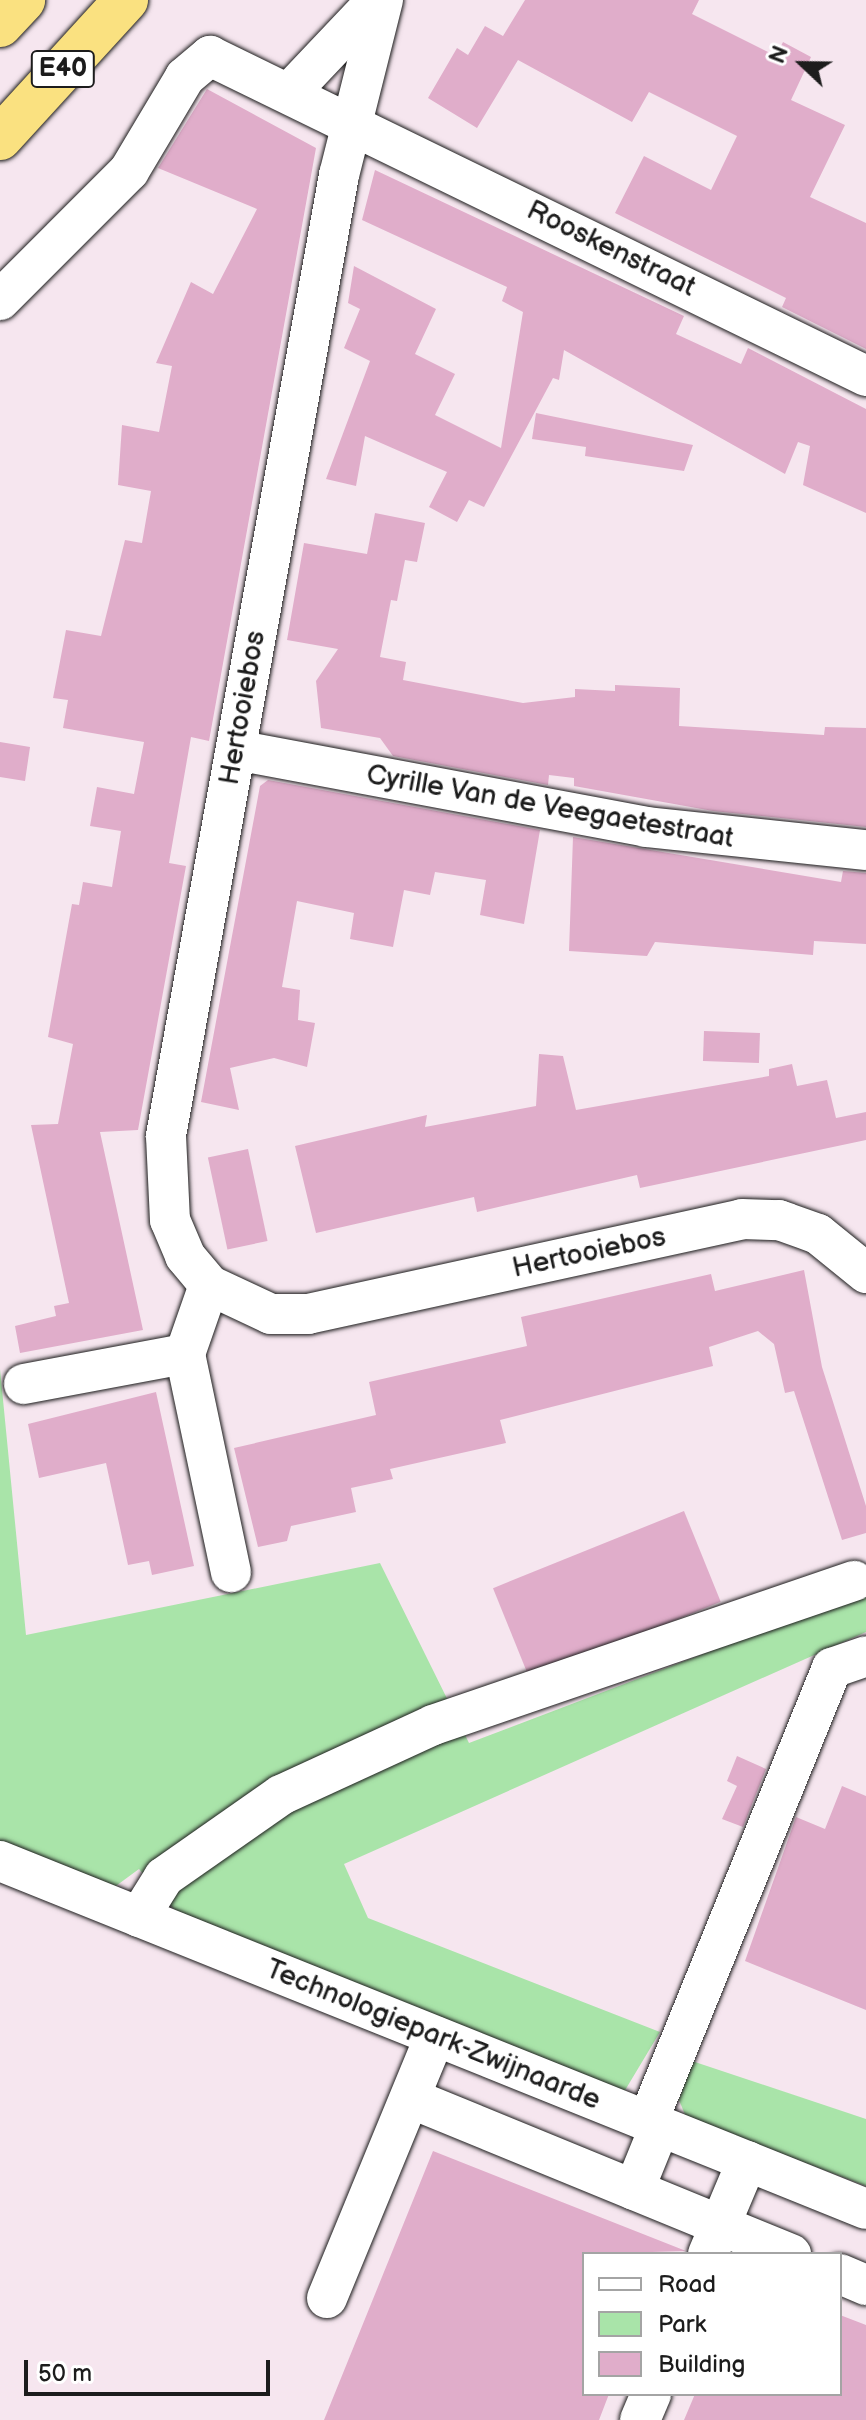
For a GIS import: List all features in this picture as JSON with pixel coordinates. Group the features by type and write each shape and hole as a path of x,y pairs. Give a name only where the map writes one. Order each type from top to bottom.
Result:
{"highway":[{"name":"E40","path":"0,25 23,0"},
{"name":"E40","path":"0,138 126,0"}],"street":[{"path":"292,90 380,0"},
{"path":"356,122 380,0"},
{"name":"Rooskenstraat","path":"0,300 129,171 185,77 210,56 292,90 866,376"},
{"name":"Hertooiebos","path":"356,122 339,175 236,750 164,1180 185,1256 209,1285 271,1314 308,1314 742,1219 779,1220 818,1234 866,1273"},
{"name":"Cyrille Van de Veegaetestraat","path":"236,750 646,827 866,850"},
{"path":"209,1285 185,1354 231,1572"},
{"path":"24,1384 185,1354"},
{"path":"139,1917 164,1877 281,1795 433,1725 854,1581"},
{"path":"634,2190 698,2000 832,1668 866,1656"},
{"name":"Technologiepark-Zwijnaarde","path":"0,1861 866,2209"},
{"path":"327,2298 435,2036"},
{"path":"410,2098 634,2190 714,2240 780,2252"},
{"path":"714,2240 747,2161"},
{"path":"842,2275 866,2285"},
{"path":"640,2420 650,2396"}],"green space":[{"path":"0,1369 26,1635 380,1563 469,1743 866,1592 866,1632 344,1864 368,1918 660,2032 624,2092 179,1915 139,1869 109,1891 0,1844"},
{"path":"692,2061 866,2119 866,2186 686,2117 679,2100"}],"building":[{"path":"525,0 699,0 692,14 776,56 783,42 811,57 791,100 845,125 810,197 866,223 866,349 782,307 786,298 615,213 644,156 711,190 737,136 649,92 632,122 518,60 477,128 428,98 457,48 468,55 485,26 503,36"},
{"path":"207,89 316,148 209,741 191,737 169,863 186,866 138,1130 100,1132 143,1330 20,1353 15,1326 56,1316 54,1306 69,1303 31,1125 58,1124 73,1044 48,1037 72,904 79,905 83,882 112,887 121,831 90,826 97,787 134,794 144,742 63,728 68,700 53,698 66,630 101,636 125,540 142,543 151,491 118,485 122,425 159,432 172,366 156,363 191,282 213,294 257,209 158,168"},
{"path":"375,170 684,316 676,334 741,364 748,348 866,409 866,513 803,485 810,446 798,442 785,474 564,350 559,380 553,378 484,507 469,500 457,522 429,507 447,472 365,436 356,486 326,479 370,361 344,348 360,309 348,303 354,266 436,309 415,354 455,374 435,415 501,448 523,312 502,301 507,287 362,220"},
{"path":"536,413 693,445 684,471 585,456 586,447 532,439"},
{"path":"375,513 425,523 417,562 405,560 397,601 391,600 380,657 406,662 403,680 523,703 575,697 575,689 615,691 615,685 680,688 679,726 824,735 825,727 866,728 866,827 713,811 574,786 574,778 549,775 548,785 393,756 380,738 321,728 316,681 338,649 287,640 304,543 367,554"},
{"path":"0,742 30,747 25,781 0,777"},
{"path":"268,780 540,830 524,924 480,915 486,880 435,872 430,895 404,890 393,947 350,939 354,913 297,901 282,987 300,990 298,1020 315,1023 307,1067 274,1058 230,1068 239,1110 201,1102 260,786"},
{"path":"573,837 841,882 843,871 866,873 866,944 814,941 813,955 655,942 647,956 569,951"},
{"path":"704,1031 760,1033 759,1063 703,1061"},
{"path":"539,1054 563,1056 576,1110 769,1076 769,1069 792,1064 797,1086 827,1080 836,1118 866,1112 866,1140 640,1188 637,1175 477,1212 474,1197 316,1233 295,1146 427,1115 425,1127 536,1106"},
{"path":"248,1149 268,1241 227,1249 208,1158"},
{"path":"804,1270 822,1367 866,1506 866,1533 842,1540 794,1391 785,1393 774,1344 758,1331 709,1347 713,1366 500,1420 506,1443 390,1469 393,1479 351,1488 356,1512 291,1526 287,1541 258,1547 234,1448 376,1415 369,1382 527,1346 521,1317 711,1274 715,1291"},
{"path":"156,1392 194,1566 152,1575 149,1561 128,1565 106,1463 39,1478 28,1424"},
{"path":"684,1511 721,1602 530,1679 493,1588"},
{"path":"737,1756 766,1769 743,1827 722,1819 737,1786 727,1781"},
{"path":"842,1786 866,1796 866,2010 745,1961 796,1817 825,1829"},
{"path":"433,2151 686,2251 582,2252 582,2396 608,2396 599,2420 324,2420"},
{"path":"842,2316 866,2325 866,2420 684,2420 694,2396 842,2396"}]}
